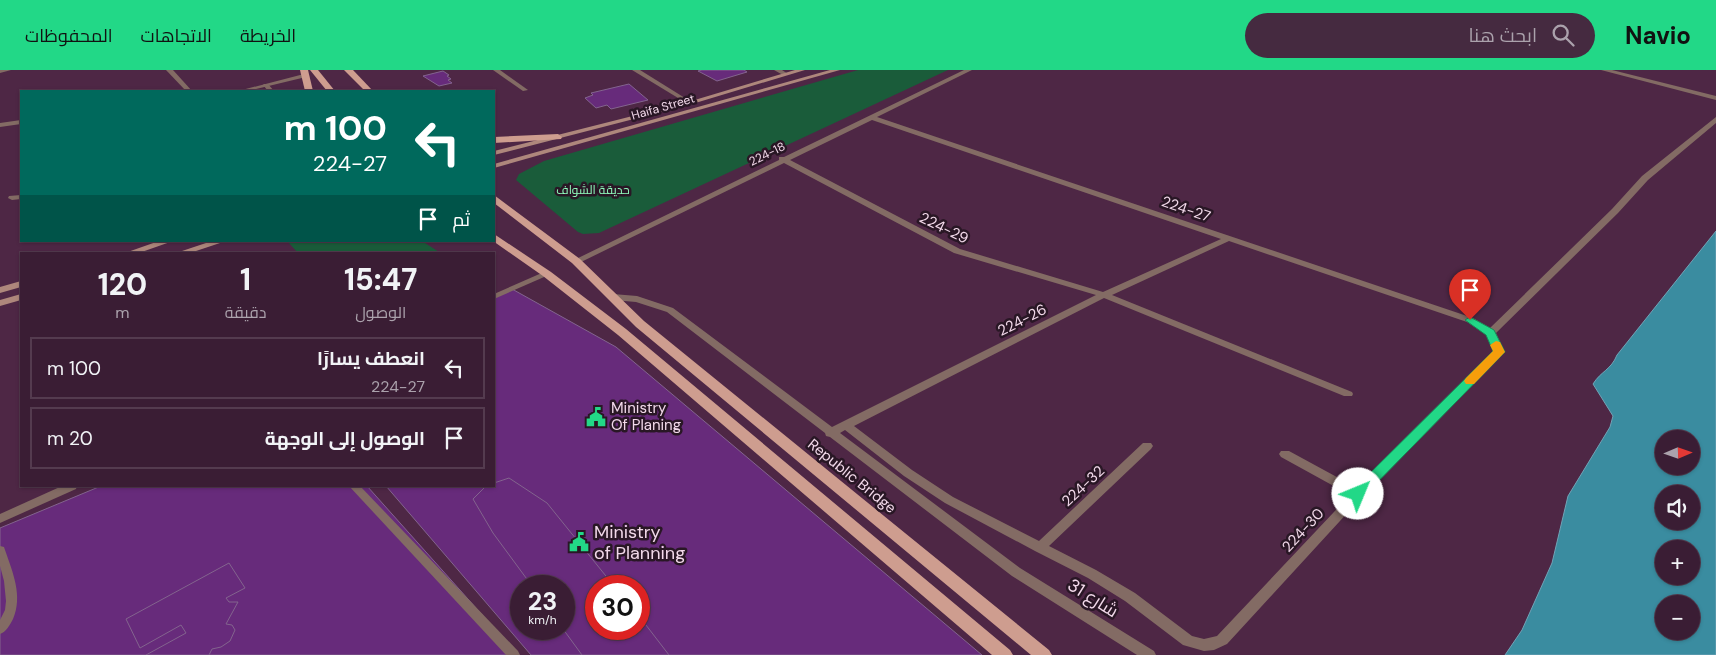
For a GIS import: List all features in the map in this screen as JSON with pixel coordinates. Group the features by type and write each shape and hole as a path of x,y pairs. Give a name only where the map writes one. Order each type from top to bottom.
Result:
{"main road":[{"path":"314,70 329,90"},
{"path":"348,70 368,90"},
{"name":"Haifa Street","path":"495,153 690,103 802,70"},
{"name":"Haifa Street","path":"495,166 837,70"},
{"path":"304,73 309,90"},
{"path":"495,140 558,137"},
{"name":"Republic Bridge","path":"495,199 576,261 640,324 1043,655"},
{"path":"495,238 547,274 622,332 1004,655"},
{"path":"133,252 166,242"},
{"path":"184,252 219,242"},
{"path":"0,290 20,284"},
{"path":"0,303 20,297"}],"street":[{"path":"0,71 8,70"},
{"path":"169,70 188,90"},
{"path":"496,70 525,90"},
{"path":"635,70 690,103"},
{"path":"777,70 785,74"},
{"name":"224-18","path":"576,261 782,159 969,70"},
{"path":"1604,70 1716,98"},
{"path":"245,90 304,73"},
{"name":"224-27","path":"870,117 1470,320 1490,333"},
{"path":"1490,333 1615,211 1645,178 1716,119"},
{"path":"0,125 20,122"},
{"name":"224-29","path":"782,159 957,251 1104,295 1348,394"},
{"name":"224-26","path":"830,433 1104,295 1229,238"},
{"name":"شارع 31","path":"613,297 637,299 670,310 1016,572 1149,655"},
{"name":"224-30","path":"1039,548 1092,574 1130,597 1188,641 1204,645 1214,644 1222,640 1358,494 1499,352 1490,333"},
{"path":"846,425 949,500 1039,548"},
{"name":"224-32","path":"1039,548 1147,446"},
{"path":"1285,454 1358,494"}],"lane":[{"path":"266,85 270,90"},
{"path":"495,297 547,274"},
{"path":"0,519 70,487"},
{"path":"355,487 514,655"},
{"path":"0,550 13,590 13,606 0,630"}],"green space":[{"name":"حديقة الشواف","path":"858,70 948,70 599,233 583,234 578,232 516,180 519,174 544,161"},
{"path":"288,242 424,242 439,252 297,252"}],"water":[{"path":"1716,231 1716,655 1505,655 1522,630 1552,563 1568,496 1610,427 1613,416 1593,384 1615,360 1617,355"}],"building":[{"path":"744,70 747,72 717,81 698,71"},
{"path":"443,71 449,75 447,76 451,79 448,80 452,83 439,86 423,76"},
{"path":"629,84 648,100 611,109 607,105 596,108 585,98 593,95 591,93"},
{"name":"Ministry Of Planing","path":"512,289 616,347 982,655 531,655 518,640 575,640 575,575 510,575 510,631 387,487 495,487 495,297"},
{"path":"509,478 547,503 605,575 585,575 585,640 650,640 650,630 669,655 582,655 571,640 575,640 575,575 524,575 493,533 473,499 485,487 495,487 495,483"},
{"path":"99,487 368,487 518,655 0,655 0,528"},
{"path":"229,563 245,588 226,598 229,602 238,602 226,624 232,625 235,630 230,641 221,647 212,649 209,655 146,655 186,633 181,625 140,648 126,619"}],"slow traffic":[{"path":"1470,381 1499,352 1496,345"}],"place":[{"name":"Ministry Of Planing","path":"596,417"},
{"name":"Ministry of Planning","path":"579,542"}],"route":[{"path":"1358,494 1499,352 1490,333 1470,320"}]}
